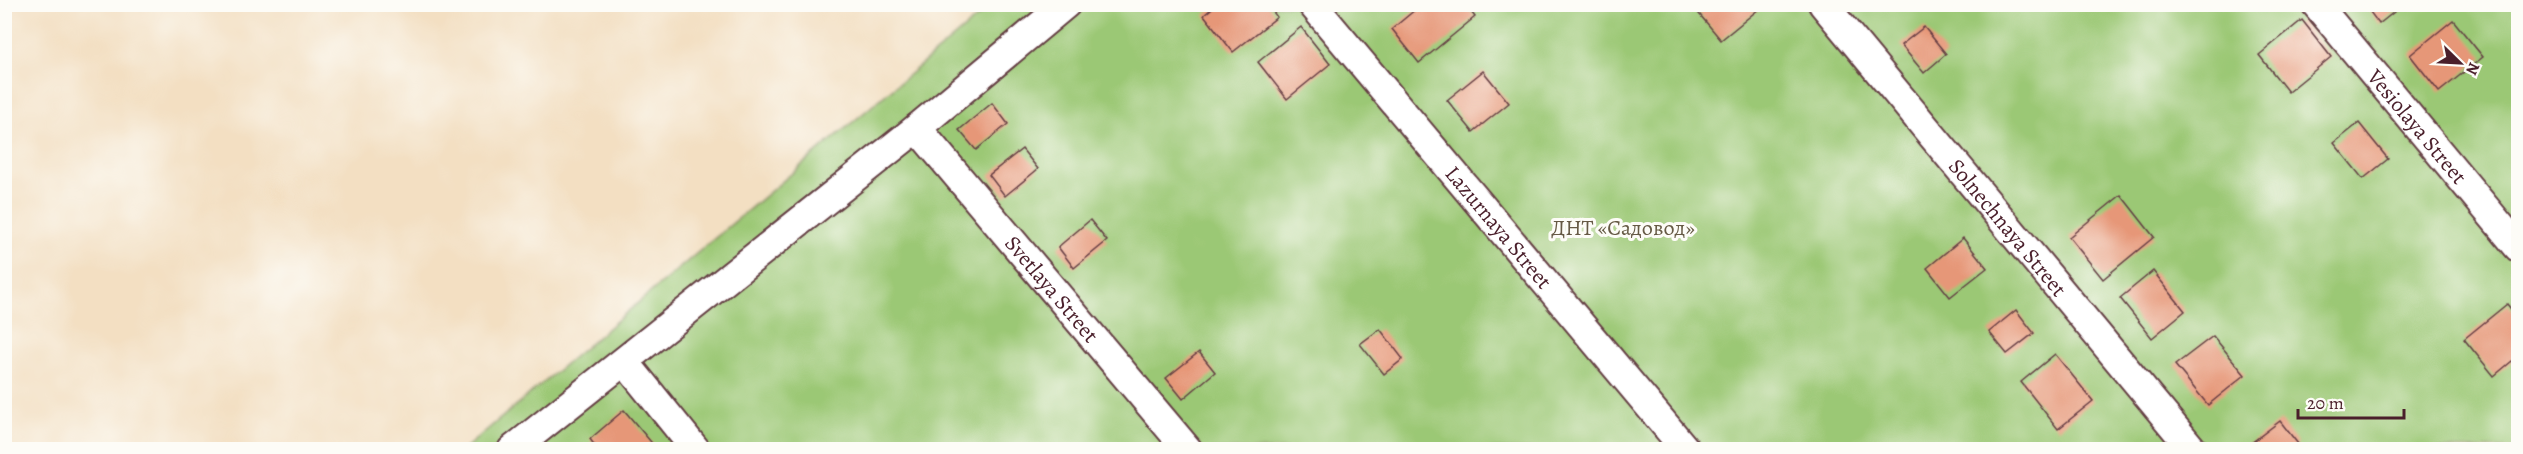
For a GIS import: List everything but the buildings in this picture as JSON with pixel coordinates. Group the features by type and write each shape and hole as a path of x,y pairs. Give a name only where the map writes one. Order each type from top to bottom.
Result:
{"street":[{"path":"512,450 917,128 1066,4"},
{"name":"Lazurnaya Street","path":"1312,4 1686,450"},
{"name":"Solnechnaya Street","path":"1823,4 2193,450"},
{"name":"Vesiolaya Street","path":"2316,4 2518,247"},
{"name":"Svetlaya Street","path":"917,128 1188,450"},
{"path":"625,362 696,450"}],"green space":[{"name":"ДНТ «Садовод»","path":"992,5 2518,5 2518,449 463,450"}]}
